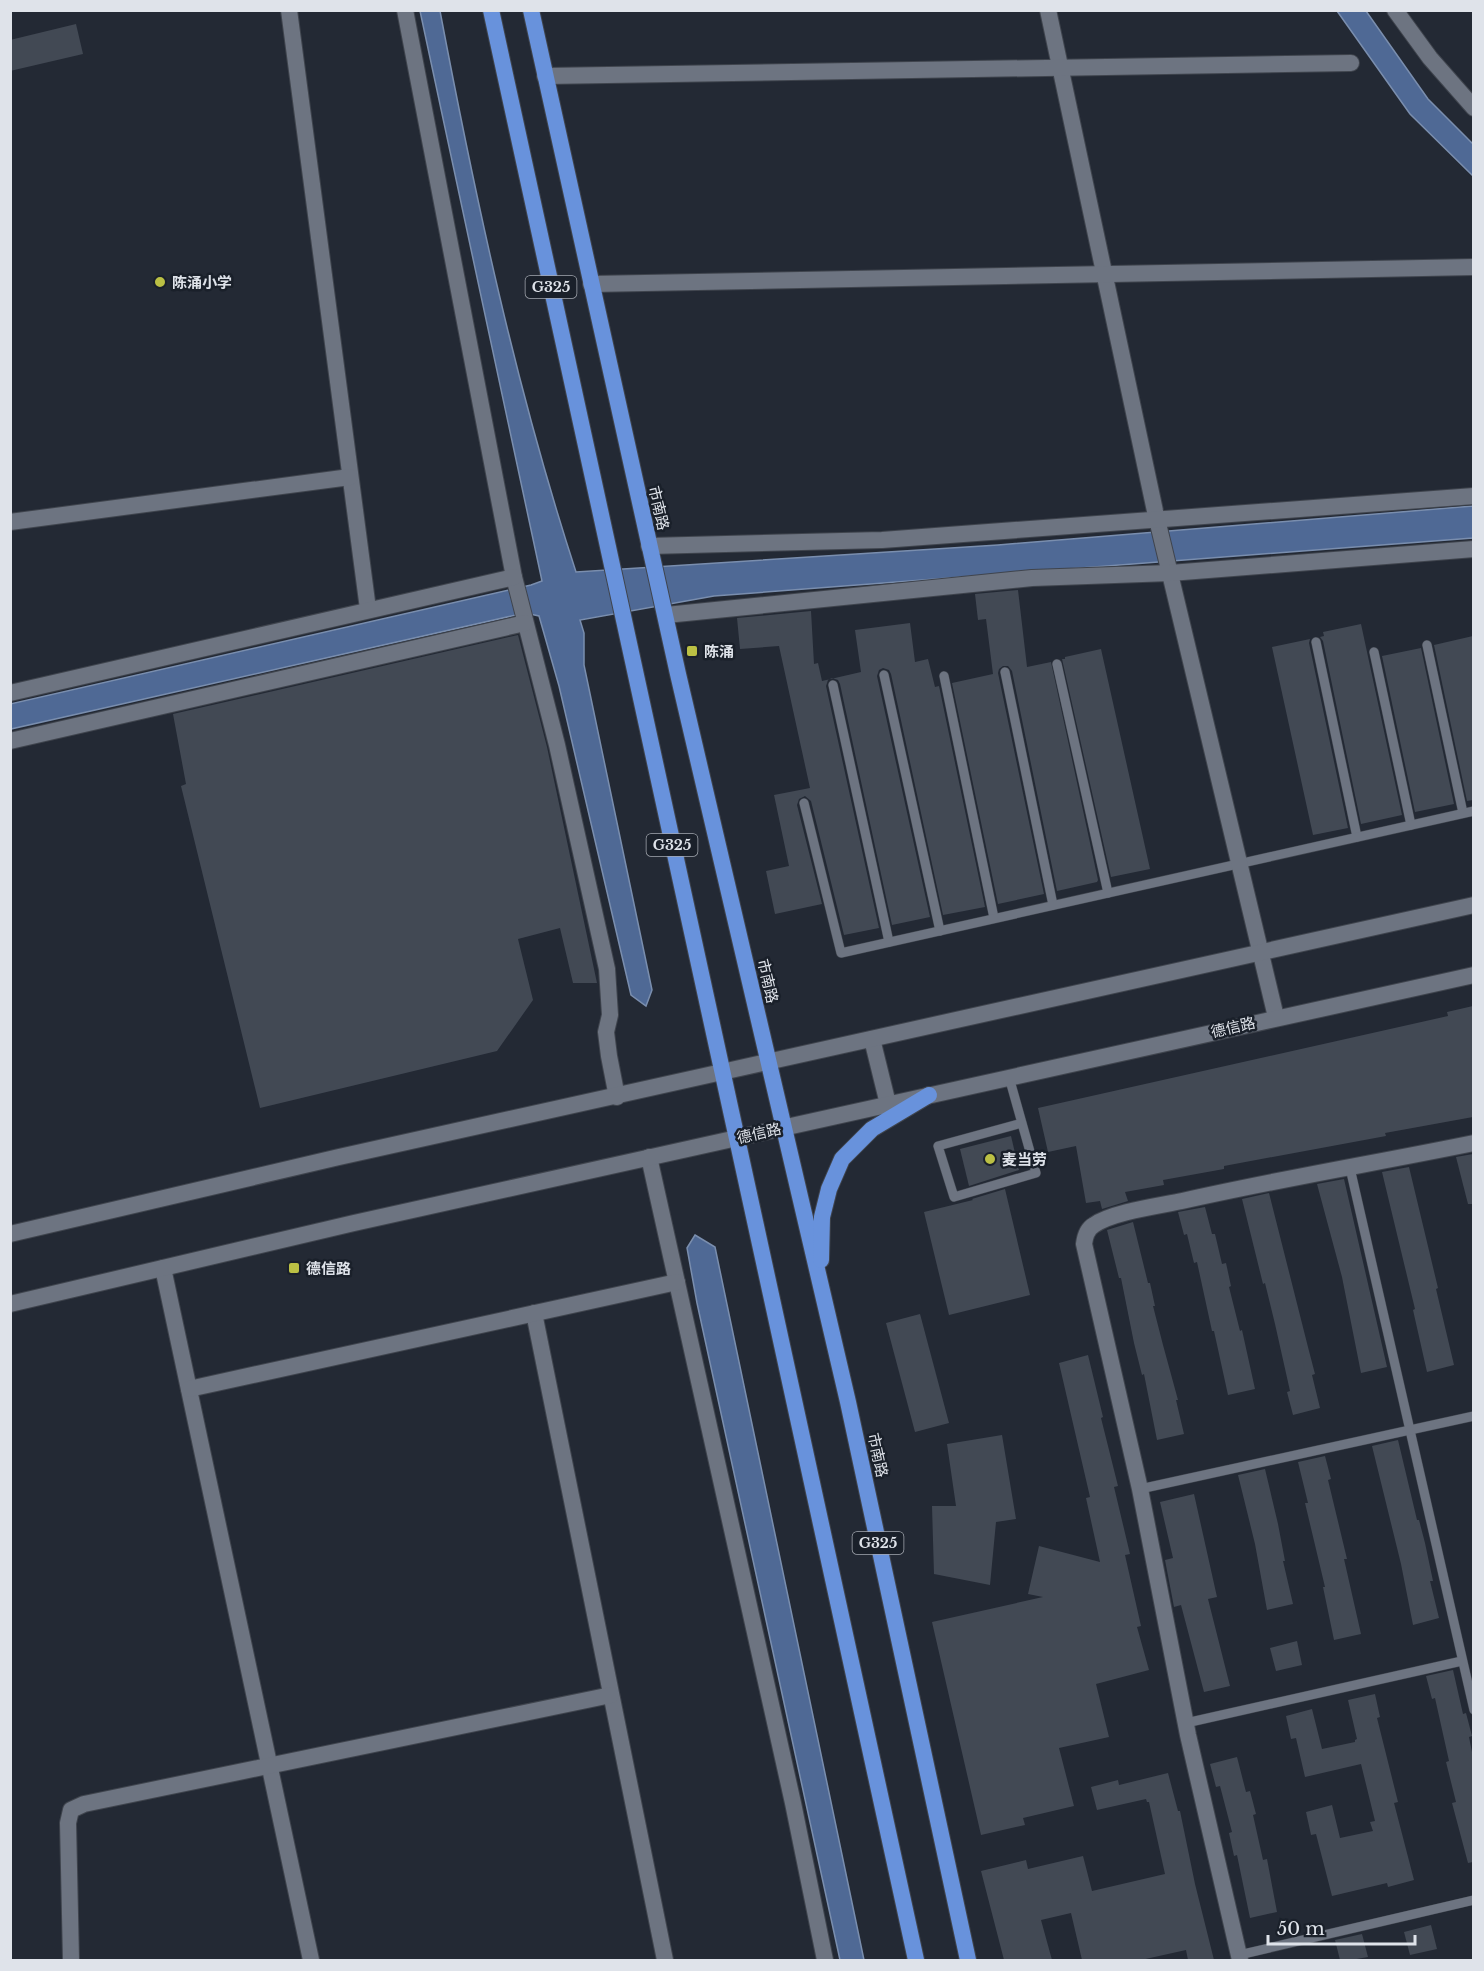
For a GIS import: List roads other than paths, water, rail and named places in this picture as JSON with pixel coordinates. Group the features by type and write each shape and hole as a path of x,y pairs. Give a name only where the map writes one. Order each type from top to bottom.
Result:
{"highway":[{"name":"G325","path":"491,10 916,1960"},
{"name":"市南路","path":"531,10 665,613 848,1402 968,1960"},
{"path":"820,1285 822,1217 832,1180 842,1158 872,1129 929,1095"}],"street":[{"path":"289,10 368,609"},
{"path":"405,10 515,581 557,745 608,969 610,1015 606,1032 616,1096"},
{"path":"1048,10 1158,524 1276,1017"},
{"path":"1395,10 1430,58 1473,108"},
{"path":"545,76 1351,63"},
{"path":"591,284 1473,267"},
{"path":"10,522 350,477"},
{"path":"651,550 882,540 1158,524 1473,496"},
{"path":"665,613 1032,578 1473,549"},
{"path":"10,693 368,609 515,581"},
{"path":"10,741 524,619"},
{"path":"10,1234 339,1157 1473,905"},
{"name":"德信路","path":"10,1304 649,1157 1473,975"},
{"path":"872,1039 888,1104"},
{"path":"1240,1958 1186,1724 1140,1490 1084,1244 1086,1234 1091,1226 1120,1215 1268,1181 1350,1168 1473,1143"},
{"path":"649,1157 793,1803 825,1960"},
{"path":"163,1268 311,1960"},
{"path":"189,1389 676,1282"},
{"path":"534,1313 665,1960"},
{"path":"70,1960 68,1823 71,1810 84,1804 611,1695"}],"lane":[{"path":"1316,642 1357,837"},
{"path":"1427,645 1463,813"},
{"path":"1374,652 1412,825"},
{"path":"1057,664 1107,893"},
{"path":"1005,672 1053,905"},
{"path":"884,675 940,931"},
{"path":"944,676 994,918"},
{"path":"833,685 889,942"},
{"path":"804,802 840,953 1473,811"},
{"path":"1009,1077 1022,1123 1036,1173 954,1197 938,1146 1022,1123"},
{"path":"1350,1168 1473,1710"},
{"path":"1140,1490 1473,1416"},
{"path":"1186,1724 1462,1661"},
{"path":"1240,1958 1473,1900"}],"water":[{"path":"420,11 440,11 499,294 534,433 576,572 998,545 1473,506 1473,538 714,596 580,620 584,633 584,665 652,990 646,1006 631,995 559,686 539,616 525,613 11,729 10,704 542,581"},
{"path":"1337,11 1366,11 1428,99 1473,144 1473,176 1410,114"},
{"path":"695,1235 715,1247 864,1960 840,1960 697,1303 687,1248"}],"place":[{"name":"陈涌小学","path":"160,282"},
{"name":"陈涌","path":"692,651"},
{"name":"麦当劳","path":"990,1159"},
{"name":"德信路","path":"294,1268"}]}
